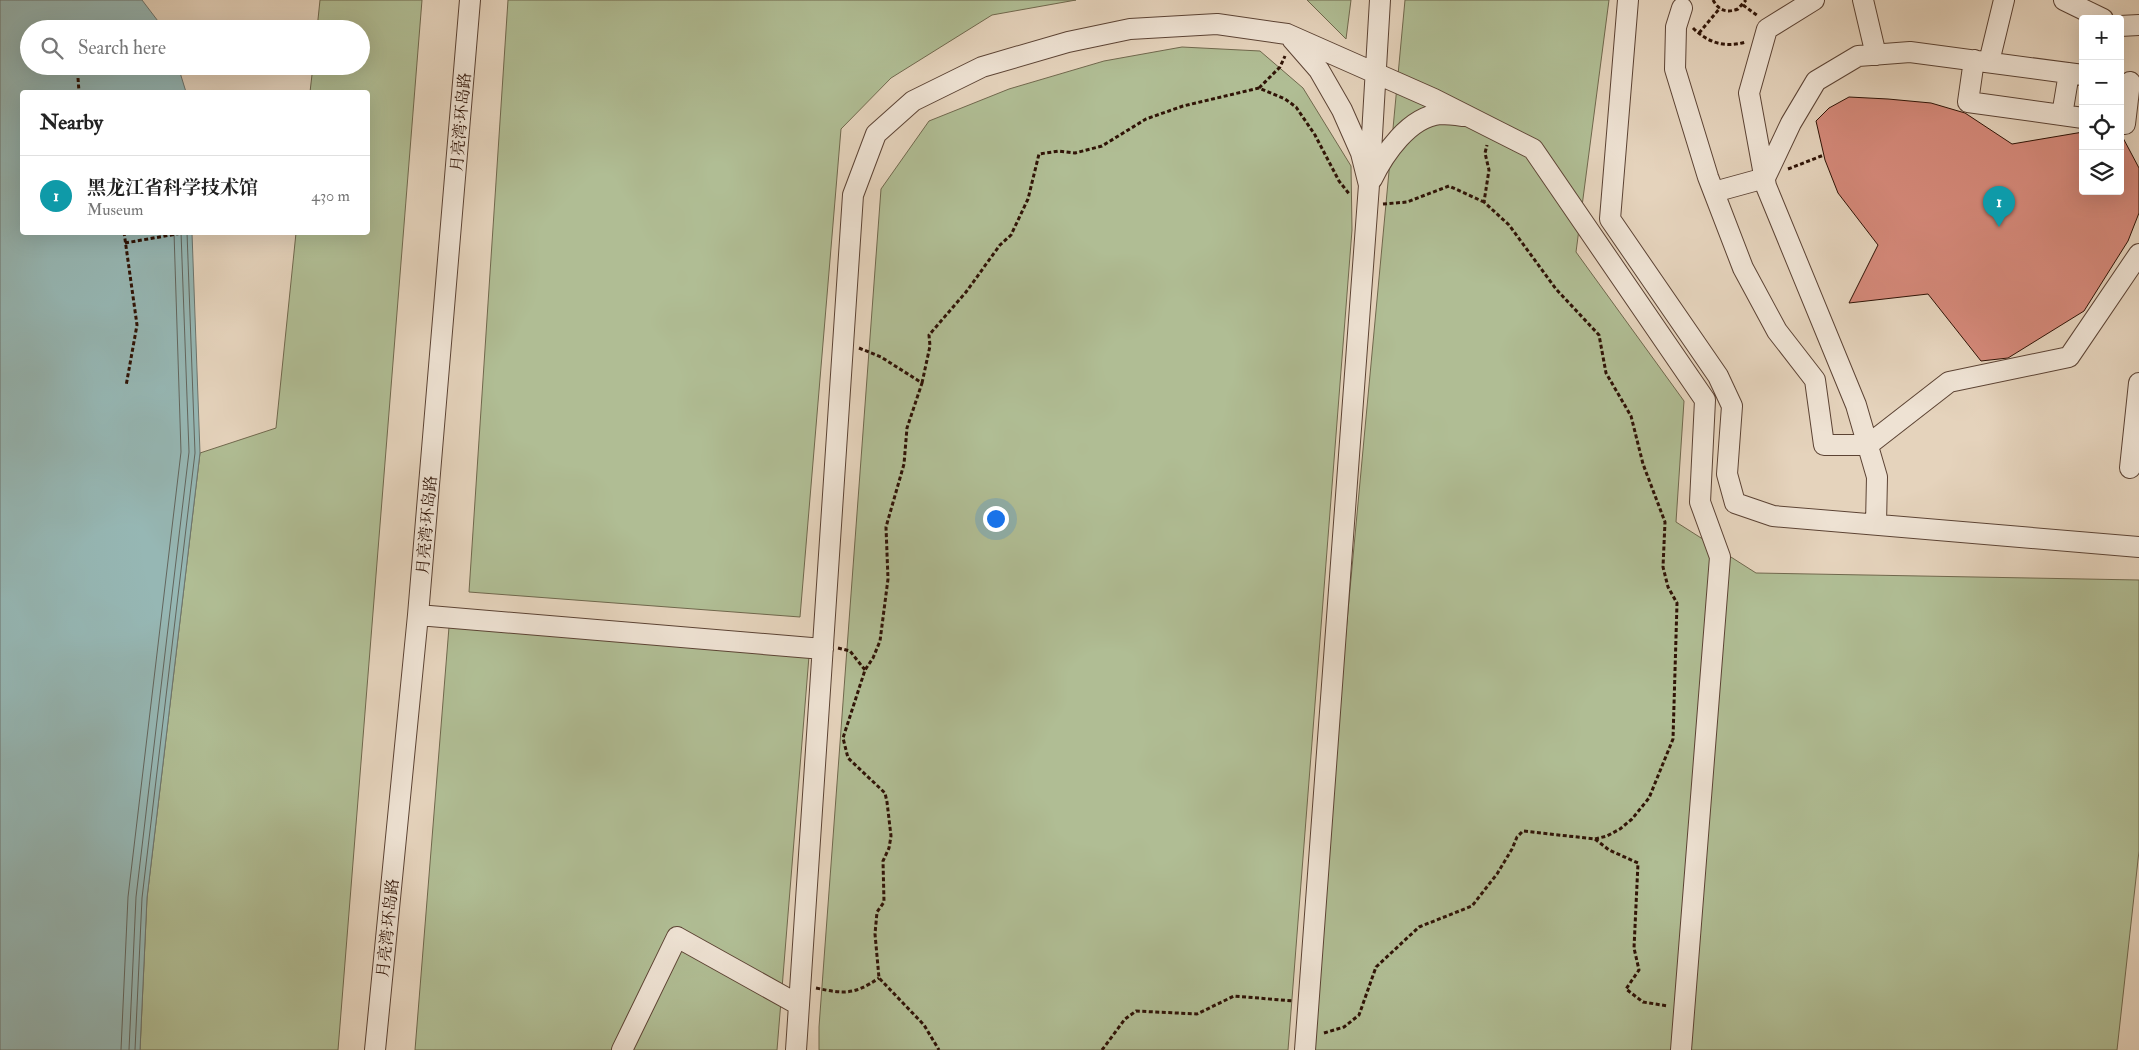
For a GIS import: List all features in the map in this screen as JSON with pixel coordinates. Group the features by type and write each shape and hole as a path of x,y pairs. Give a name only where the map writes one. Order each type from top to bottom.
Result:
{"street":[{"name":"月亮湾·环岛路","path":"375,1050 418,615 470,0"},
{"path":"1305,1043 1368,195 1380,0"},
{"path":"1628,0 1610,219 1718,376 1732,406 1727,474 1735,503 1773,516 2139,547"},
{"path":"1814,0 1767,29 1749,93 1766,186 1856,405 1878,477 1876,524"},
{"path":"1863,0 1876,54"},
{"path":"2004,0 1968,102 2079,117"},
{"path":"2064,0 2094,15"},
{"path":"1686,16 1676,28 1675,69 1714,192 1743,268 1777,331 1815,380 1824,445 1868,445 1949,382 2069,357 2139,254"},
{"path":"796,1050 853,195 876,134 913,101 982,67 1068,42 1130,28 1217,24 1290,38 1375,73 1468,116 1533,149 1706,400 1700,502 1720,556 1682,1050"},
{"path":"2124,26 2139,25"},
{"path":"1290,38 1319,70 1342,110 1361,153 1368,195"},
{"path":"1714,192 1764,178 1791,124 1816,81 1858,56 1910,52 2076,74 2062,115"},
{"path":"2128,125 2130,82"},
{"path":"1368,195 1383,157 1399,138 1419,121 1439,114 1468,116"},
{"path":"2130,468 2139,382"},
{"path":"418,615 823,649"},
{"path":"622,1050 677,937 799,1005"}],"path":[{"path":"1714,0 1720,8 1733,11 1738,9 1746,0"},
{"path":"1699,33 1720,8"},
{"path":"1686,16 1699,33 1718,44 1735,45 1752,41 1767,29"},
{"path":"939,1050 924,1025 879,978 875,934 877,912 884,902 883,861 889,848 891,836 887,802 885,793 848,758 843,738 865,670 873,658 880,641 887,602 886,527 904,464 907,428 922,383 930,346 929,335 966,292 1000,245 1011,235 1028,199 1039,154 1059,151 1075,153 1102,146 1146,119 1183,106 1260,88 1280,67 1290,38"},
{"path":"78,78 79,90"},
{"path":"1260,88 1286,99 1296,107 1315,136 1339,181 1355,200 1368,195 1407,202 1449,186 1484,202 1509,225 1556,289 1599,335 1606,373 1630,416 1643,464 1665,522 1663,567 1668,587 1677,604 1673,739 1649,798 1620,829 1607,836 1595,839 1524,831 1517,837 1497,874 1472,906 1419,927 1376,967 1359,1015 1344,1027 1305,1043"},
{"path":"1484,202 1489,170 1485,153 1492,128"},
{"path":"1764,178 1824,155"},
{"path":"124,235 137,325 126,386"},
{"path":"125,242 169,235"},
{"path":"843,344 863,349 881,357 922,383"},
{"path":"823,649 838,648 850,651 865,670"},
{"path":"1595,839 1609,850 1638,863 1634,948 1639,970 1626,989 1643,1002 1685,1008"},
{"path":"800,984 845,993 866,987 879,978"},
{"path":"1102,1050 1125,1019 1136,1011 1197,1014 1234,996 1308,1002"}],"green space":[{"path":"320,0 422,0 338,1050 140,1050 147,898 200,453 276,428 296,235 370,235 370,90 310,90 312,75 370,75 370,20 318,20"},
{"path":"508,0 1076,0 992,15 891,78 841,129 800,617 469,592"},
{"path":"1307,0 1351,0 1346,39"},
{"path":"1405,0 1609,0 1576,252 1684,401 1676,522 1756,573 2139,580 2139,851 2117,1050 1307,1050"},
{"path":"1182,47 1260,51 1303,88 1351,166 1352,230 1288,1050 819,1050 819,1027 881,189 929,121 1009,89 1104,61"},
{"path":"449,627 809,656 777,1050 415,1050"}],"water":[{"path":"0,0 142,0 157,20 20,20 20,75 181,75 185,90 20,90 20,235 192,235 200,453 147,898 140,1050 0,1050"}],"building":[{"path":"1849,97 1931,103 1965,113 2012,144 2079,133 2079,195 2124,195 2124,140 2139,168 2139,213 2128,241 2084,311 2008,358 1981,361 1928,294 1849,303 1878,245 1838,193 1825,160 1816,121 1829,108"}],"place":[{"name":"黑龙江省科学技术馆","path":"1999,227"}]}
